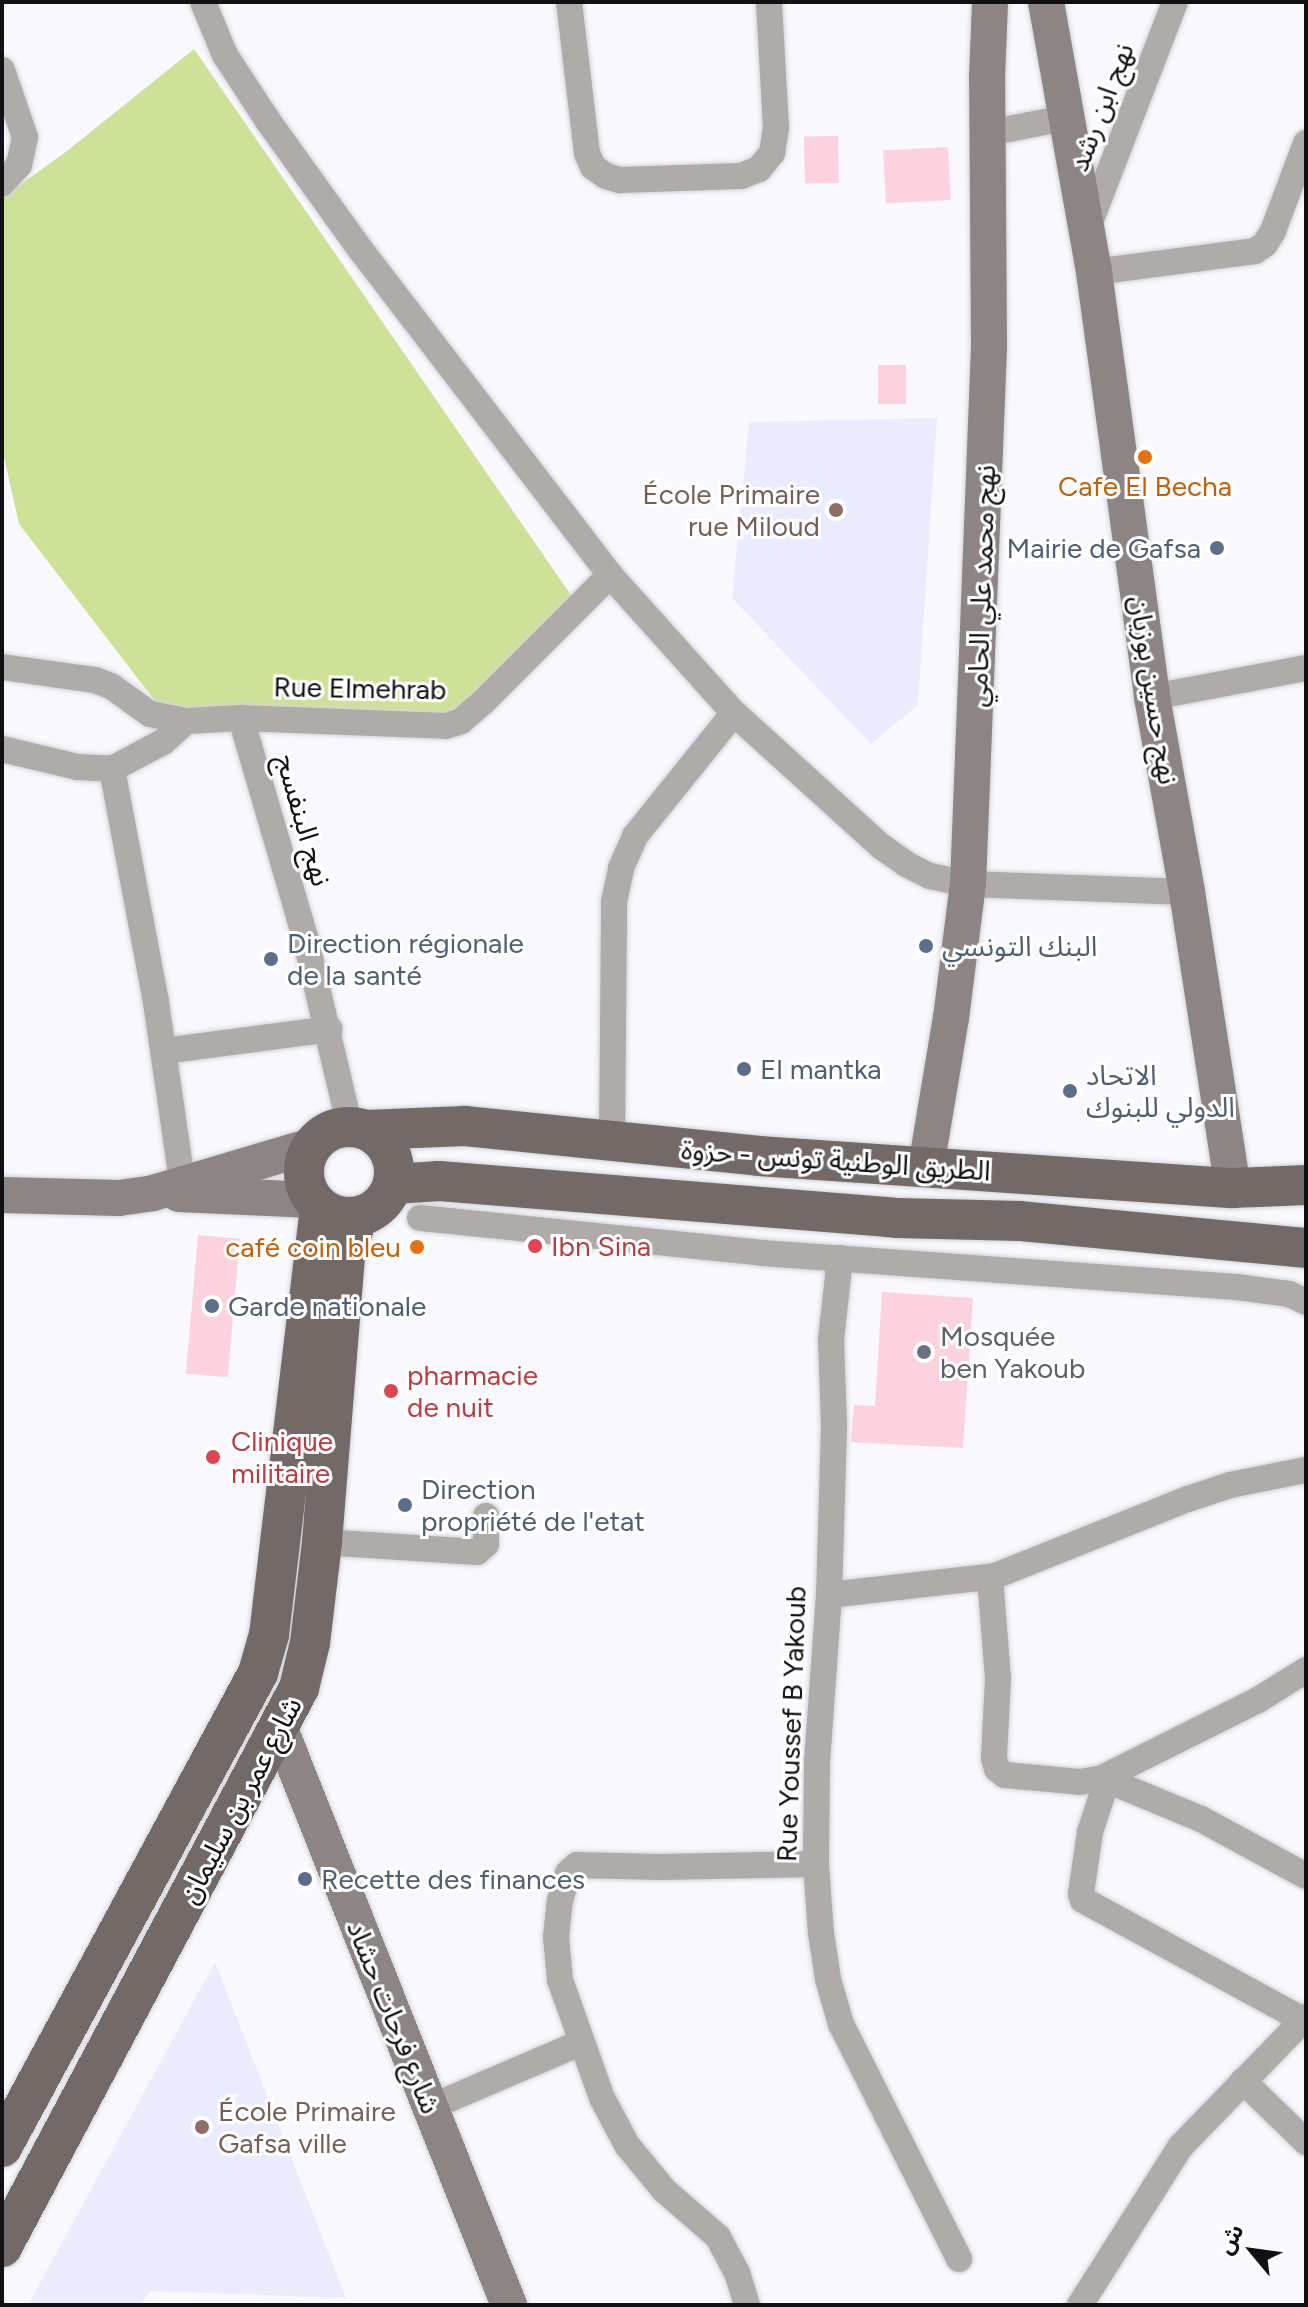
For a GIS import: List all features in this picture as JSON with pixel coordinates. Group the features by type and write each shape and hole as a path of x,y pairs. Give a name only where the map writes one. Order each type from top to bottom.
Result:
{"main road":[{"name":"الطريق الوطنية تونس - حزوة","path":"358,1128 465,1126 612,1143 926,1167 1233,1188 1306,1185"},
{"path":"358,1128 388,1149 393,1163 394,1184 376,1209 330,1208 304,1168 312,1146 323,1136 358,1128"},
{"name":"الطريق الوطنية تونس - حزوة","path":"394,1184 439,1181 897,1218 1020,1221 1306,1248"},
{"name":"شارع عمر بن سليمان","path":"2,2247 280,1729 299,1688 310,1643 322,1542 345,1255 330,1208"},
{"name":"شارع عمر بن سليمان","path":"2,2147 258,1673 269,1635 330,1208"}],"street":[{"path":"203,2 225,55 268,121 360,249 610,575 734,713 906,864 930,876 968,884 1187,892"},
{"path":"569,2 587,153 593,167 606,176 620,180 741,176 759,169 772,153 776,128 769,2"},
{"name":"نهج محمد علي الحامي","path":"926,1167 951,1018 968,884 989,362 990,2"},
{"name":"نهج حسين بوزيان","path":"1046,2 1094,272 1152,697 1187,892 1233,1188"},
{"name":"نهج ابن رشد","path":"1086,234 1175,2"},
{"path":"2,70 25,137 19,165 2,183"},
{"path":"988,133 1066,118"},
{"path":"1094,272 1255,251 1269,239 1306,143"},
{"name":"Rue Elmehrab","path":"2,667 95,680 111,686 150,714 186,721 241,718 453,725 484,701 610,575"},
{"path":"1152,697 1306,668"},
{"path":"612,1143 614,902 621,868 635,836 734,713"},
{"name":"نهج البنفسج","path":"241,718 358,1128"},
{"path":"2,749 77,767 112,769 163,742 186,721"},
{"path":"112,769 164,1051 174,1190"},
{"path":"164,1051 330,1029"},
{"path":"2,1195 119,1198 174,1190 312,1146"},
{"path":"174,1190 330,1208"},
{"path":"420,1218 840,1258 1237,1287 1289,1294 1306,1302"},
{"name":"Rue Youssef B Yakoub","path":"840,1258 831,1339 834,1427 829,1595 817,1763 816,1864 828,1979 841,2024 959,2259"},
{"path":"829,1595 990,1577 1034,1563 1188,1499 1230,1485 1306,1470"},
{"path":"322,1542 477,1552 486,1544 486,1516"},
{"path":"990,1577 997,1662 994,1758 997,1769 1005,1775 1080,1782 1105,1779 1258,1700 1306,1670"},
{"name":"شارع فرحات حشاد","path":"280,1729 300,1788 509,2305"},
{"path":"1105,1779 1201,1819 1306,1876"},
{"path":"1080,2305 1181,2146 1305,2019 1083,1900 1081,1894 1090,1832 1105,1779"},
{"path":"747,2305 737,2273 718,2237 664,2190 627,2145 580,2043 560,1980 556,1937 560,1901 568,1873 577,1865 675,1867 816,1864"},
{"path":"431,2107 580,2043"},
{"path":"1243,2081 1306,2142"}],"shaded area":[{"name":"École Primaire rue Miloud","path":"937,418 918,705 871,744 732,598 749,422"},
{"name":"École Primaire Gafsa ville","path":"215,1962 346,2298 151,2291 139,2305 28,2305"}],"green space":[{"path":"194,49 573,598 473,697 441,716 159,706 19,524 2,448 2,198 67,151"}],"building":[{"path":"838,136 839,183 805,184 804,137"},
{"path":"948,147 951,200 886,203 883,150"},
{"path":"878,365 906,365 906,404 878,404"},
{"name":"Garde nationale","path":"198,1235 240,1239 228,1377 186,1373"},
{"name":"Mosquée ben Yakoub","path":"882,1292 973,1298 963,1448 851,1442 854,1405 875,1406"}],"place":[{"name":"Cafe El Becha","path":"1145,457"},
{"name":"École Primaire rue Miloud","path":"836,510"},
{"name":"Mairie de Gafsa","path":"1217,548"},
{"name":"البنك التونسي","path":"926,946"},
{"name":"Direction régionale de la santé","path":"271,959"},
{"name":"El mantka","path":"744,1069"},
{"name":"الاتحاد الدولي للبنوك","path":"1070,1091"},
{"name":"Ibn Sina","path":"535,1246"},
{"name":"café coin bleu","path":"417,1247"},
{"name":"Garde nationale","path":"212,1306"},
{"name":"Mosquée ben Yakoub","path":"924,1352"},
{"name":"pharmacie de nuit","path":"391,1391"},
{"name":"Clinique militaire","path":"213,1457"},
{"name":"Direction propriété de l'etat","path":"405,1505"},
{"name":"Recette des finances","path":"305,1879"},
{"name":"École Primaire Gafsa ville","path":"202,2127"}]}
